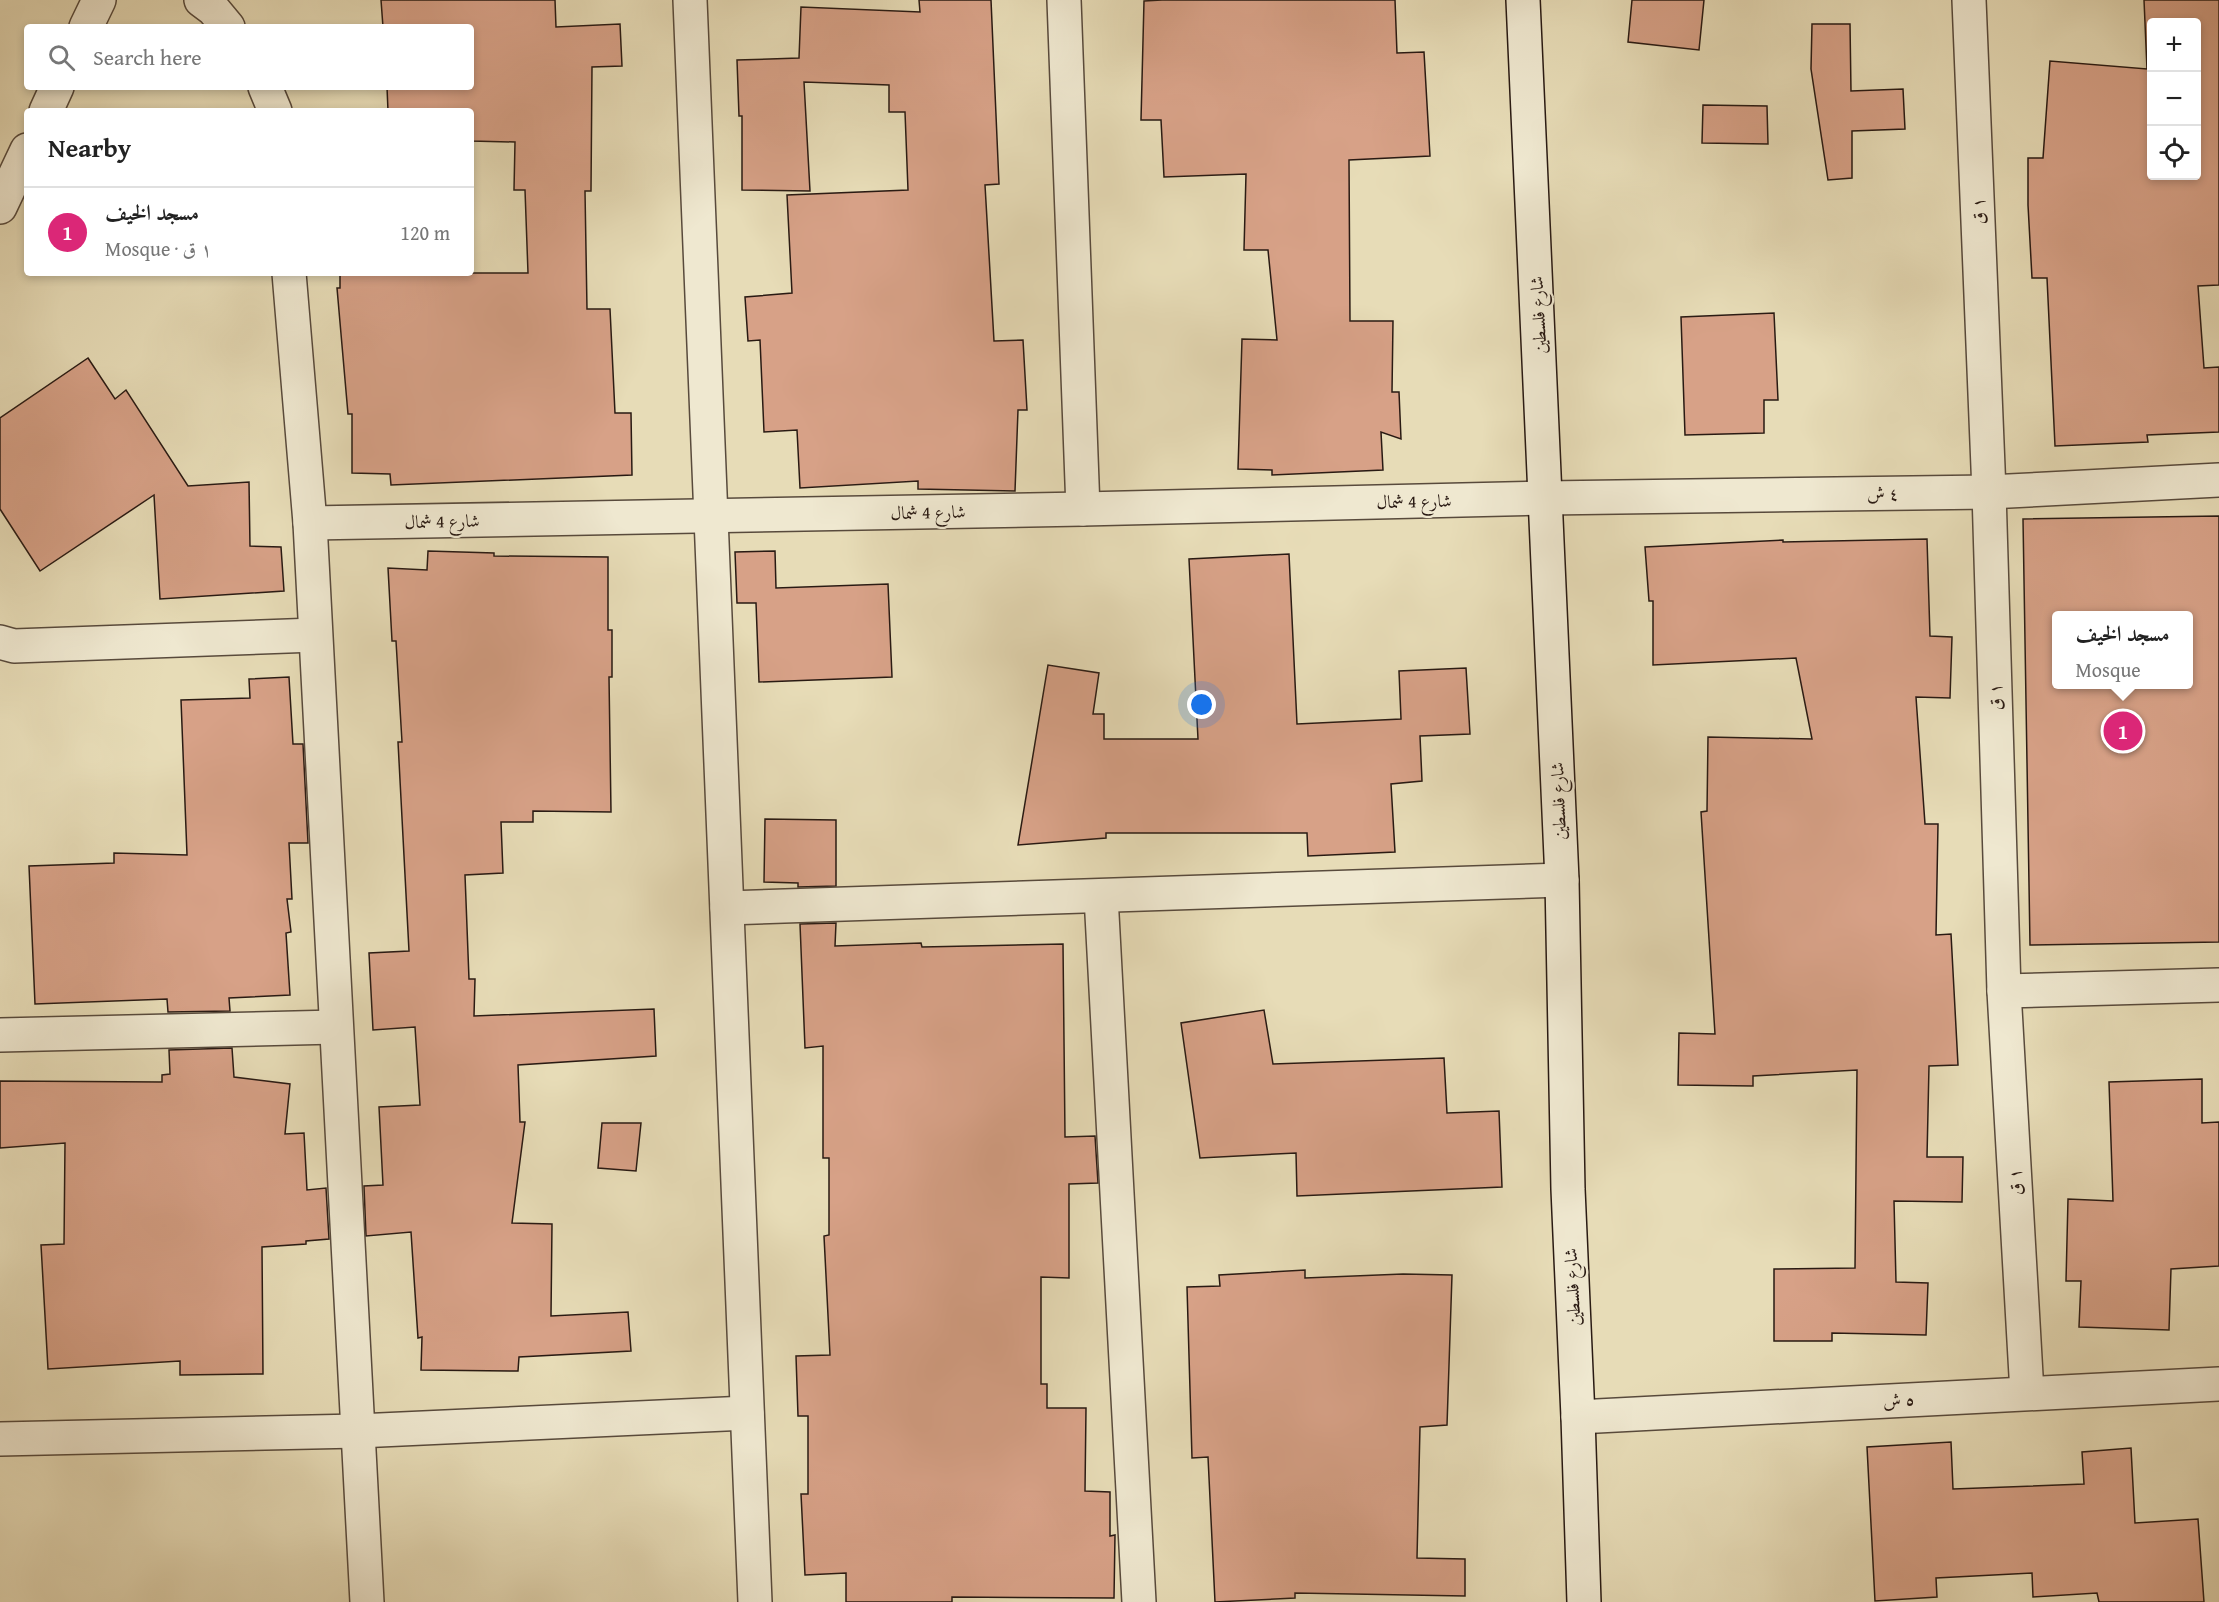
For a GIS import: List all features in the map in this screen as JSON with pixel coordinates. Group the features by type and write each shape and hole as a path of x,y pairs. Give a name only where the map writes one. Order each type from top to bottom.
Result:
{"street":[{"path":"87,24 99,0"},
{"path":"201,0 213,9 226,24"},
{"path":"690,0 755,1602"},
{"path":"1064,0 1083,509"},
{"name":"شارع فلسطين","path":"1523,0 1562,880 1568,1189 1584,1602"},
{"name":"١ ق","path":"1969,0 1989,492 2004,991 2027,1393"},
{"path":"47,108 56,90"},
{"path":"266,90 274,108"},
{"path":"0,207 24,156"},
{"path":"289,276 310,523 367,1602"},
{"name":"٤ ش","path":"1546,498 1989,492 2219,480"},
{"name":"شارع 4 شمال","path":"310,523 1546,498"},
{"path":"0,642 14,646 315,634"},
{"path":"727,908 1562,880"},
{"path":"1101,896 1139,1602"},
{"path":"2004,991 2219,985"},
{"path":"0,1035 336,1027"},
{"name":"٥ ش","path":"1578,1418 2219,1384"},
{"path":"0,1439 358,1431 747,1413"}],"building":[{"path":"381,0 555,0 556,27 620,24 622,66 592,67 591,191 585,191 587,309 610,309 615,413 631,413 632,475 391,485 390,474 352,473 352,414 348,414 337,288 340,288 340,276 474,276 474,273 528,273 525,190 514,190 515,142 474,141 474,108 388,108 387,90 474,90 474,24 383,24"},
{"path":"919,0 991,0 999,184 985,185 994,341 1023,340 1027,410 1018,410 1015,491 918,489 918,481 800,488 797,430 764,432 760,340 748,341 745,297 792,293 787,195 908,190 905,112 889,112 889,85 804,82 810,191 742,190 742,116 739,116 737,60 799,58 801,7 920,12"},
{"path":"1395,0 1397,53 1424,52 1430,156 1349,160 1350,321 1393,321 1392,392 1399,392 1401,439 1381,432 1383,470 1272,475 1272,470 1238,469 1242,339 1277,340 1268,250 1244,250 1246,174 1164,177 1161,120 1141,120 1144,1"},
{"path":"1632,0 1704,0 1699,50 1628,42"},
{"path":"2144,0 2219,0 2219,285 2198,286 2204,368 2219,367 2219,432 2147,435 2148,442 2055,446 2047,278 2032,278 2028,205 2028,158 2043,158 2050,61 2147,69"},
{"path":"1812,24 1850,24 1851,91 1903,89 1905,129 1852,131 1852,178 1828,180 1811,69"},
{"path":"1703,105 1767,106 1768,144 1702,143"},
{"path":"1774,313 1778,400 1764,400 1764,433 1685,435 1681,317"},
{"path":"88,358 115,399 126,390 188,486 249,482 250,546 281,547 284,591 160,599 154,495 40,571 0,509 0,418"},
{"path":"2219,516 2219,942 2030,945 2023,519"},
{"path":"1927,539 1930,636 1952,637 1950,698 1916,697 1925,824 1938,824 1936,935 1951,934 1958,1065 1929,1066 1927,1157 1963,1157 1962,1202 1894,1201 1896,1282 1928,1283 1926,1335 1832,1333 1832,1341 1774,1341 1774,1269 1855,1268 1857,1070 1753,1076 1753,1086 1678,1085 1679,1033 1715,1034 1701,812 1707,811 1708,737 1812,739 1796,658 1653,665 1653,601 1649,601 1645,547 1783,540 1783,542"},
{"path":"428,551 494,553 494,556 608,557 608,630 612,630 612,677 609,677 611,812 533,811 533,822 501,822 503,873 465,875 469,979 475,979 474,1016 654,1009 656,1056 518,1065 520,1122 525,1122 512,1223 552,1224 551,1316 628,1312 631,1351 519,1357 518,1371 421,1370 422,1337 418,1338 411,1232 366,1236 364,1186 383,1185 379,1107 420,1105 415,1027 373,1030 369,953 409,951 398,742 402,742 396,641 392,641 388,568 427,570"},
{"path":"775,551 776,588 888,584 892,677 759,682 756,603 737,603 735,552"},
{"path":"1289,554 1297,724 1401,719 1399,671 1466,668 1470,734 1420,736 1422,781 1391,784 1395,852 1308,856 1307,833 1106,833 1106,838 1018,845 1048,665 1099,673 1093,714 1104,714 1104,739 1198,739 1189,559"},
{"path":"289,677 293,744 303,744 308,843 289,843 292,899 287,899 291,932 286,933 290,995 229,998 230,1011 168,1012 167,999 35,1004 29,866 114,863 114,853 187,855 181,700 250,698 249,679"},
{"path":"765,819 836,820 836,886 798,887 798,883 764,882"},
{"path":"836,923 835,946 921,943 922,947 1063,944 1065,1137 1095,1136 1098,1183 1069,1184 1069,1278 1041,1277 1041,1384 1047,1384 1047,1408 1086,1408 1085,1491 1110,1492 1110,1536 1115,1535 1114,1598 952,1597 952,1602 846,1602 846,1573 805,1575 801,1494 808,1494 808,1416 798,1416 796,1356 830,1355 824,1236 829,1235 829,1158 823,1158 823,1046 805,1048 800,924"},
{"path":"1264,1010 1273,1064 1444,1058 1447,1113 1499,1111 1502,1187 1297,1196 1296,1153 1200,1158 1181,1023"},
{"path":"232,1048 234,1077 290,1084 285,1134 304,1133 307,1190 326,1188 329,1239 306,1241 306,1244 262,1247 263,1374 180,1375 180,1361 48,1369 41,1245 64,1244 65,1143 0,1148 0,1081 162,1082 162,1075 170,1074 169,1050"},
{"path":"2202,1079 2202,1123 2219,1122 2219,1266 2171,1269 2169,1330 2079,1327 2081,1281 2066,1281 2068,1199 2113,1201 2109,1082"},
{"path":"602,1123 641,1123 636,1171 598,1168"},
{"path":"1305,1270 1305,1278 1403,1274 1452,1275 1447,1425 1420,1427 1417,1558 1465,1559 1465,1596 1295,1593 1295,1598 1215,1602 1208,1457 1192,1458 1187,1287 1220,1286 1219,1275"},
{"path":"1951,1442 1953,1489 2084,1484 2082,1452 2131,1448 2135,1523 2198,1519 2204,1602 2099,1602 2097,1593 2033,1597 2032,1573 1936,1578 1937,1597 1875,1601 1867,1447"}],"place":[{"name":"مسجد الخيف","path":"2123,731"}]}
